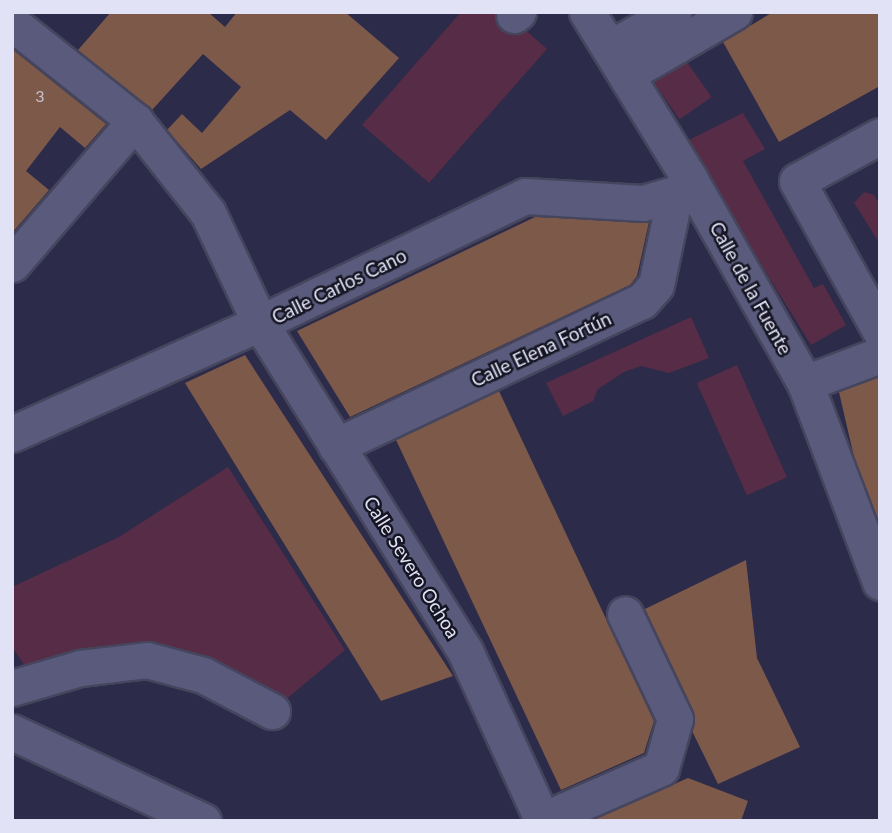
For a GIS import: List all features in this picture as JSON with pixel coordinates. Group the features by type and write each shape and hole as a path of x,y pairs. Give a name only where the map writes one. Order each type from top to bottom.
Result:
{"street":[{"name":"Calle de la Fuente","path":"587,12 618,61 682,186 805,383 880,582"},
{"path":"618,61 673,12"},
{"path":"618,61 734,12"},
{"name":"Calle Severo Ochoa","path":"12,23 135,121 208,213 260,323 465,651 544,820"},
{"path":"12,264 135,121"},
{"path":"880,136 797,181 880,331"},
{"name":"Calle Carlos Cano","path":"12,434 260,323 525,197 643,203 682,186"},
{"name":"Calle Elena Fortún","path":"336,446 642,301 656,285 682,186"},
{"path":"805,383 880,355"},
{"path":"544,820 661,768 676,719 625,614"},
{"path":"12,688 80,668 147,660 203,675 272,710"},
{"path":"12,732 203,821"}],"shaded area":[{"path":"461,12 505,12 547,49 429,183 362,125"},
{"path":"680,52 712,97 680,119 648,74"},
{"path":"743,113 765,149 743,161 814,288 823,284 846,325 811,345 685,142"},
{"path":"864,192 874,195 880,205 880,244 854,203"},
{"path":"691,317 709,358 669,373 641,366 624,372 598,389 593,401 563,416 546,383"},
{"path":"737,365 787,477 747,495 697,383"},
{"path":"228,467 345,650 272,711 203,675 35,681 12,647 12,587 119,537"}],"building":[{"path":"111,12 208,12 225,27 237,12 345,12 399,58 326,140 290,110 201,169 167,130 182,114 202,133 241,87 203,54 152,110 78,50"},
{"path":"773,12 880,12 880,86 779,142 723,42"},
{"path":"12,49 106,124 85,148 60,127 26,171 49,190 12,233"},
{"path":"535,217 649,222 637,276 630,285 350,417 297,331"},
{"path":"245,355 453,676 381,701 185,383"},
{"path":"880,377 880,524 854,457 839,392"},
{"path":"499,391 654,721 644,753 561,790 396,440"},
{"path":"746,560 757,658 800,747 718,784 692,731 693,710 645,609"},
{"path":"688,778 748,801 741,821 591,821"}]}
